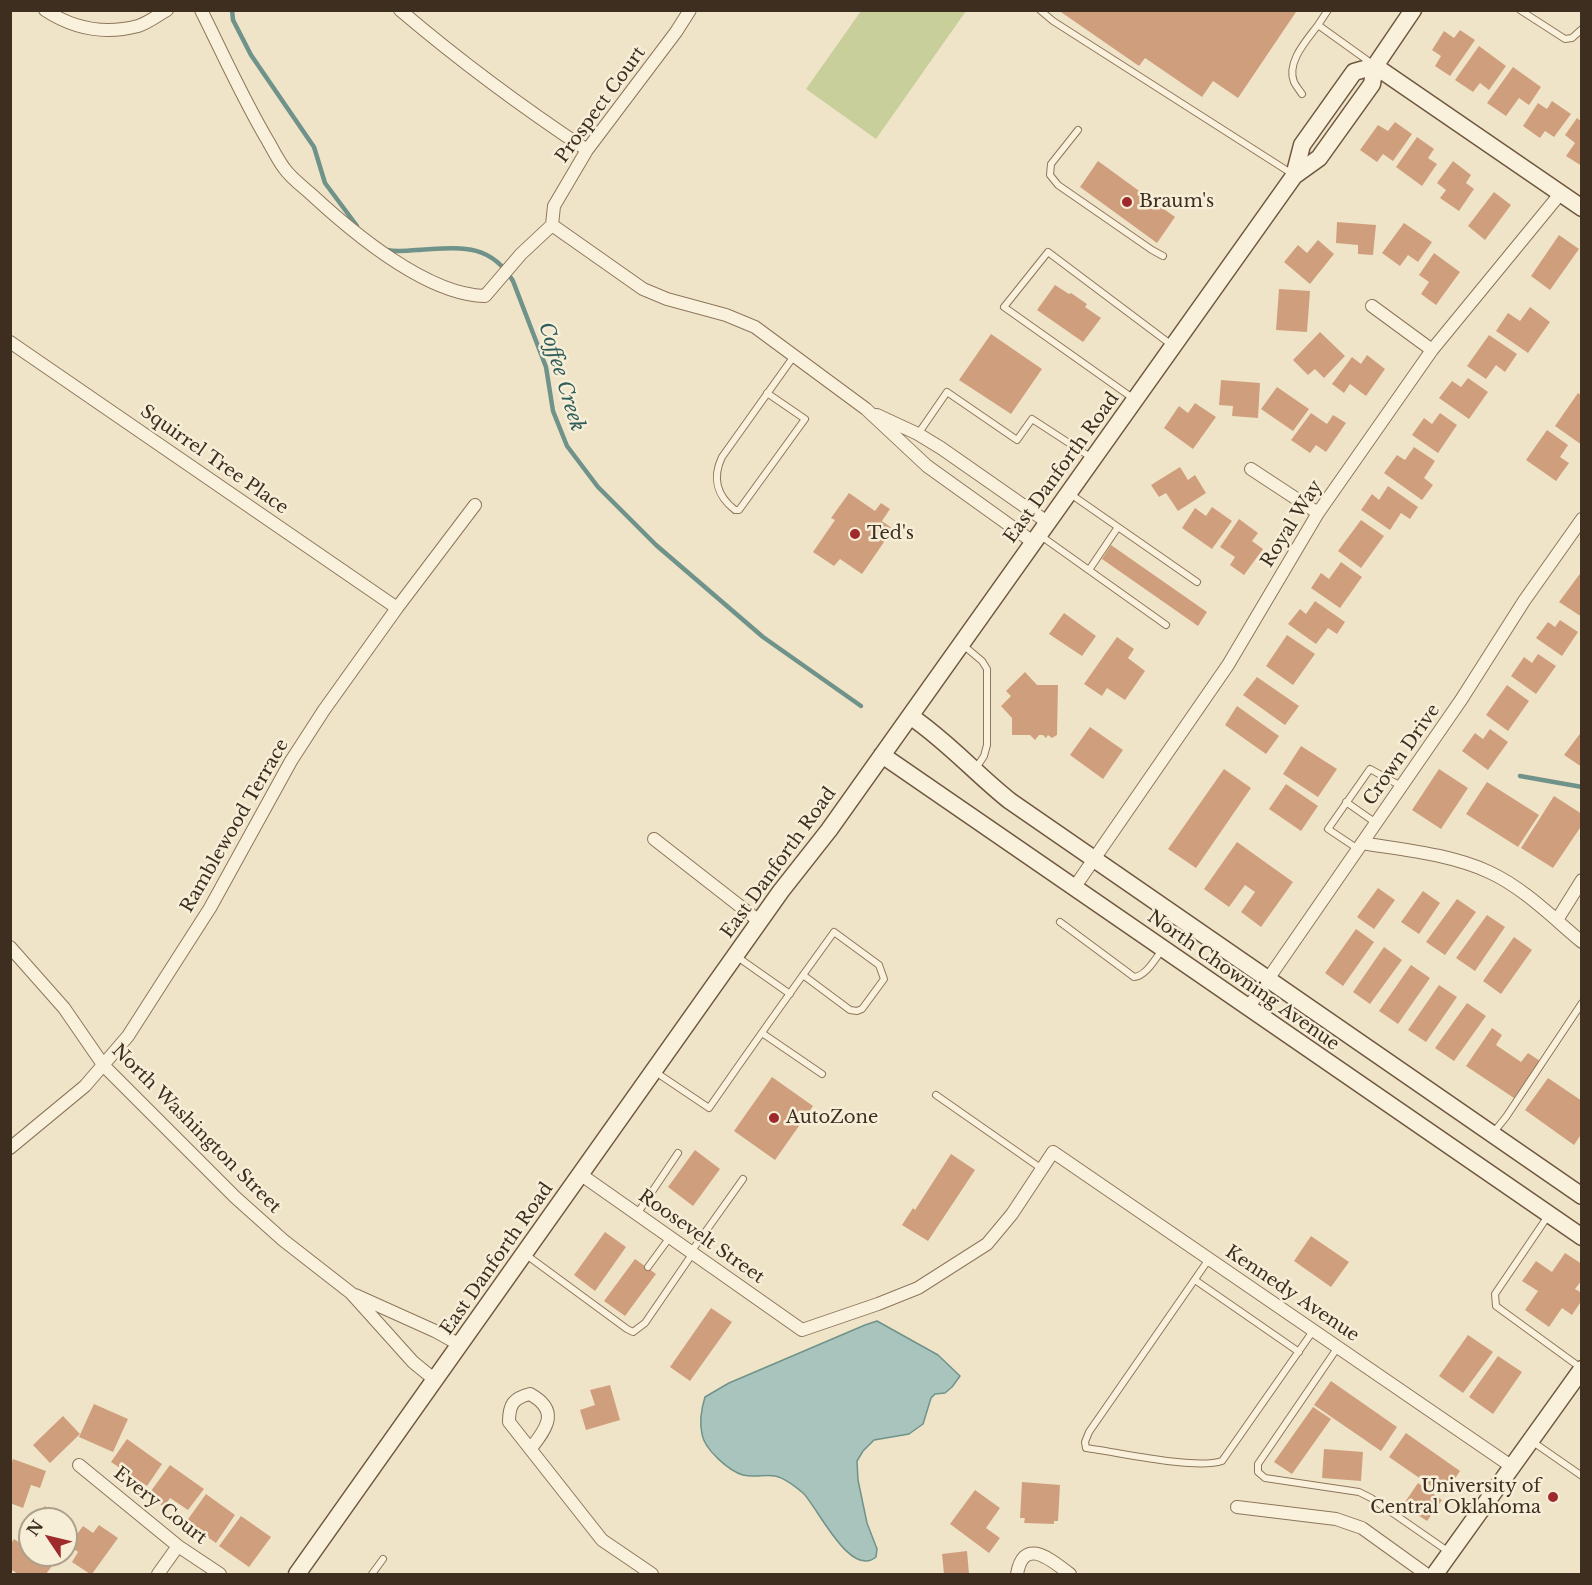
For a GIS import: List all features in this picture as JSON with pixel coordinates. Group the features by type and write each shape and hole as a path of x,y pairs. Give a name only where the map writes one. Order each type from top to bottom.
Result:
{"street":[{"path":"45,10 81,29 108,30 140,26 167,10"},
{"path":"201,10 248,109 285,169 332,214 372,246 411,270 449,289 472,296 485,296 521,254 552,225 644,289 667,299 726,315 755,327 866,409 927,466 1039,533"},
{"path":"400,10 441,45 525,108 587,150"},
{"name":"Prospect Court","path":"552,225 554,206 587,150 690,10"},
{"name":"East Danforth Road","path":"297,1575 759,921 829,830 1294,176 1302,145 1354,72 1375,66 1413,10"},
{"path":"1375,66 1581,208"},
{"name":"Royal Way","path":"1074,888 1228,665 1318,513 1432,350 1560,194"},
{"path":"1372,306 1432,350"},
{"name":"Squirrel Tree Place","path":"10,342 397,608"},
{"path":"866,409 941,447 1039,533"},
{"path":"1251,469 1318,513"},
{"name":"Ramblewood Terrace","path":"10,1148 85,1086 128,1036 204,918 291,761 324,710 475,505"},
{"name":"Crown Drive","path":"1248,1008 1461,700 1524,601 1581,519"},
{"name":"North Chowning Avenue","path":"910,716 1010,801 1581,1196"},
{"name":"North Chowning Avenue","path":"882,755 1581,1238"},
{"path":"654,839 759,921"},
{"path":"1360,846 1452,860 1490,872 1510,884 1557,920 1581,942"},
{"path":"1557,920 1581,880"},
{"name":"North Washington Street","path":"10,946 63,1008 104,1066 235,1197 282,1239 351,1293 413,1362 435,1380"},
{"name":"Kennedy Avenue","path":"1042,1169 1053,1152 1511,1466"},
{"name":"Roosevelt Street","path":"580,1174 802,1330 918,1288 987,1244 1012,1214 1042,1169"},
{"name":"North Washington Street","path":"351,1293 460,1345"},
{"path":"1435,1575 1581,1369"},
{"path":"531,1448 602,1540 652,1575"},
{"name":"Every Court","path":"79,1465 178,1546 220,1575"},
{"path":"1237,1507 1336,1519 1362,1528 1426,1575"},
{"path":"158,1575 178,1546"},
{"path":"1017,1575 1021,1561 1028,1554 1036,1553 1046,1556 1070,1575"}],"lane":[{"path":"1040,10 1053,21 1294,176"},
{"path":"1302,94 1294,82 1292,68 1298,54 1328,10"},
{"path":"1520,10 1565,39 1572,38 1581,29"},
{"path":"1318,25 1375,66"},
{"path":"1078,130 1051,164 1050,175 1058,185 1163,256"},
{"path":"1135,400 1004,307 1048,252 1173,346"},
{"path":"767,393 805,419 739,510 735,510 720,495 717,468 722,457 767,393 794,355"},
{"path":"918,434 947,392 1017,440 1032,419 1092,458"},
{"path":"1068,493 1197,582"},
{"path":"1089,570 1118,527"},
{"path":"1039,533 1167,625"},
{"path":"961,643 982,661 987,669 987,745 984,756 974,771"},
{"path":"1360,846 1328,829 1346,802 1370,769 1401,787"},
{"path":"1346,802 1376,823"},
{"path":"1060,922 1134,977 1139,977 1144,973 1163,949"},
{"path":"654,1070 709,1108 803,975 834,932 879,965 884,979 862,1009 857,1011 850,1010 803,975"},
{"path":"735,955 790,994"},
{"path":"1492,1134 1506,1117 1581,1003"},
{"path":"762,1033 822,1074"},
{"path":"936,1095 1042,1169"},
{"path":"637,1214 678,1152"},
{"path":"525,1253 633,1332 645,1323 743,1179"},
{"path":"1549,1215 1495,1294 1496,1306 1581,1369"},
{"path":"648,1267 670,1237"},
{"path":"1209,1259 1089,1432 1085,1442 1086,1448 1188,1463 1213,1464 1222,1461 1313,1331"},
{"path":"1194,1280 1299,1352"},
{"path":"1338,1347 1258,1464 1258,1472 1265,1478 1359,1492 1450,1552"},
{"path":"1530,1440 1581,1476"},
{"path":"372,1575 383,1559"}],"green space":[{"path":"861,11 966,11 876,139 806,89"}],"water":[{"path":"877,1321 938,1355 960,1376 945,1393 935,1394 931,1398 923,1424 909,1434 874,1440 857,1461 858,1480 867,1523 877,1549 876,1557 866,1561 856,1558 845,1550 809,1500 790,1483 775,1476 743,1475 724,1464 707,1446 701,1429 701,1420 705,1397 729,1383"}],"building":[{"path":"1058,10 1294,10 1296,12 1238,98 1213,81 1202,97 1145,58 1139,66"},
{"path":"1460,30 1475,40 1450,76 1435,66 1441,56 1432,50 1444,31 1454,38"},
{"path":"1479,46 1506,66 1489,90 1480,83 1473,92 1455,80"},
{"path":"1513,67 1541,87 1529,105 1519,98 1506,116 1487,103"},
{"path":"1552,101 1571,114 1554,137 1545,131 1540,138 1523,126 1538,103 1547,109"},
{"path":"1577,118 1582,122 1582,166 1566,156 1575,143 1565,135"},
{"path":"1395,122 1412,134 1393,161 1383,154 1377,162 1360,150 1378,125 1388,131"},
{"path":"1417,137 1434,149 1428,158 1437,164 1422,186 1396,167"},
{"name":"Braum's","path":"1098,161 1175,217 1157,243 1080,187"},
{"path":"1453,161 1471,175 1466,183 1474,189 1459,211 1440,198 1446,190 1437,183"},
{"path":"1494,192 1511,205 1485,240 1468,226"},
{"path":"1337,222 1376,225 1373,255 1358,254 1358,245 1336,243"},
{"path":"1404,223 1432,242 1418,262 1408,255 1400,266 1382,253"},
{"path":"1559,235 1579,249 1550,290 1531,276"},
{"path":"1318,240 1334,254 1310,284 1284,262 1298,245 1307,253"},
{"path":"1434,253 1460,272 1436,305 1421,294 1429,282 1419,275"},
{"path":"1055,285 1087,304 1085,307 1101,318 1083,342 1037,310"},
{"path":"1279,289 1310,291 1307,332 1276,330"},
{"path":"1530,307 1550,322 1528,353 1496,331 1508,313 1520,321"},
{"path":"1320,332 1345,356 1324,378 1315,369 1308,375 1293,360"},
{"path":"991,334 1042,369 1011,414 959,380"},
{"path":"1489,335 1517,354 1505,372 1496,365 1486,379 1467,366"},
{"path":"1367,355 1385,369 1366,396 1350,384 1344,393 1332,384 1352,357 1361,364"},
{"path":"1468,378 1488,392 1469,419 1439,398 1452,381 1461,387"},
{"path":"1221,380 1260,383 1258,418 1232,416 1233,406 1219,405"},
{"path":"1277,387 1309,409 1293,431 1261,409"},
{"path":"1578,393 1582,396 1582,445 1555,426"},
{"path":"1195,403 1216,417 1193,449 1164,428 1179,406 1188,413"},
{"path":"1311,413 1327,424 1333,415 1346,423 1326,452 1316,445 1310,453 1291,440"},
{"path":"1440,413 1457,425 1438,453 1412,435 1424,418 1432,424"},
{"path":"1547,430 1568,445 1560,457 1569,463 1556,481 1526,460"},
{"path":"1414,447 1435,461 1424,478 1433,485 1422,500 1384,473 1397,455 1405,460"},
{"path":"1180,467 1188,480 1195,475 1206,493 1178,511 1166,493 1159,497 1151,485"},
{"path":"1388,486 1418,507 1410,519 1401,513 1390,530 1361,510 1372,494 1379,500"},
{"path":"849,493 875,511 881,503 890,509 882,521 893,529 862,574 840,559 834,566 813,552 835,520 831,518"},
{"path":"1212,507 1232,521 1212,549 1182,528 1195,508 1206,516"},
{"path":"1239,519 1258,533 1252,541 1263,549 1244,575 1230,565 1235,557 1220,547"},
{"path":"1361,520 1384,536 1361,568 1338,551"},
{"path":"1111,545 1207,612 1198,626 1102,559"},
{"path":"1341,562 1362,577 1340,608 1311,588 1321,573 1329,579"},
{"path":"1582,571 1582,617 1559,602"},
{"path":"1315,601 1345,622 1337,634 1328,628 1316,644 1288,624 1300,609 1306,614"},
{"path":"1064,613 1096,636 1082,656 1049,634"},
{"path":"1560,620 1578,632 1562,656 1536,638 1548,622 1555,627"},
{"path":"1287,635 1315,654 1293,685 1266,666"},
{"path":"1117,637 1134,649 1128,658 1145,671 1125,700 1107,688 1102,696 1084,684"},
{"path":"1538,654 1556,666 1536,694 1511,676 1524,657 1532,663"},
{"path":"1025,672 1037,685 1058,685 1057,735 1052,738 1048,735 1046,738 1039,735 1035,740 1030,735 1012,735 1012,718 1001,706 1011,696 1006,691"},
{"path":"1257,677 1299,706 1285,725 1243,695"},
{"path":"1507,685 1529,701 1508,731 1486,715"},
{"path":"1237,706 1279,736 1266,754 1225,725"},
{"path":"1090,727 1123,750 1103,779 1070,755"},
{"path":"1490,729 1508,742 1488,770 1462,751 1475,733 1483,739"},
{"path":"1582,731 1582,767 1564,755"},
{"path":"1301,746 1337,769 1318,797 1283,774"},
{"path":"1224,769 1251,788 1196,868 1168,849"},
{"path":"1439,769 1468,788 1441,829 1412,810"},
{"path":"1487,782 1539,815 1518,847 1466,814"},
{"path":"1286,784 1318,806 1301,831 1269,809"},
{"path":"1554,796 1582,814 1582,825 1553,868 1521,848"},
{"path":"1237,842 1293,882 1261,927 1241,912 1255,892 1245,885 1229,907 1204,889"},
{"path":"1378,888 1395,900 1374,929 1357,917"},
{"path":"1423,891 1440,903 1419,934 1401,922"},
{"path":"1457,899 1476,912 1445,955 1426,942"},
{"path":"1487,915 1505,927 1475,971 1456,958"},
{"path":"1356,929 1374,942 1343,986 1325,973"},
{"path":"1514,937 1532,950 1501,994 1483,981"},
{"path":"1384,947 1402,960 1370,1004 1353,992"},
{"path":"1411,965 1430,978 1398,1024 1379,1011"},
{"path":"1439,985 1457,997 1426,1042 1408,1030"},
{"path":"1467,1003 1486,1016 1454,1061 1435,1048"},
{"path":"1492,1028 1502,1035 1496,1045 1521,1062 1528,1053 1540,1061 1514,1098 1466,1066"},
{"name":"AutoZone","path":"772,1077 813,1106 775,1160 734,1131"},
{"path":"1548,1078 1582,1101 1582,1133 1574,1145 1525,1110"},
{"path":"695,1150 720,1169 693,1206 668,1187"},
{"path":"951,1154 975,1170 928,1241 902,1225 913,1208 915,1210"},
{"path":"605,1232 626,1247 595,1291 574,1275"},
{"path":"1311,1236 1349,1262 1331,1287 1294,1261"},
{"path":"1565,1253 1582,1264 1582,1280 1575,1289 1582,1293 1582,1300 1572,1315 1562,1308 1549,1327 1525,1310 1538,1291 1522,1281 1536,1261 1552,1272"},
{"path":"635,1259 656,1274 625,1316 604,1301"},
{"path":"711,1308 732,1322 690,1381 670,1367"},
{"path":"1468,1335 1493,1352 1463,1393 1439,1376"},
{"path":"1498,1356 1522,1372 1493,1414 1469,1397"},
{"path":"1331,1381 1397,1427 1381,1451 1314,1405"},
{"path":"610,1385 620,1420 586,1430 580,1410 595,1405 590,1390"},
{"path":"94,1404 128,1419 113,1452 79,1437"},
{"path":"1313,1407 1331,1419 1292,1474 1274,1462"},
{"path":"63,1416 80,1434 50,1463 33,1445"},
{"path":"1406,1433 1460,1471 1444,1495 1389,1457"},
{"path":"127,1439 162,1464 147,1486 111,1462"},
{"path":"1324,1449 1363,1452 1361,1481 1322,1478"},
{"path":"13,1459 46,1471 40,1488 31,1485 23,1507 10,1503 10,1468"},
{"path":"170,1465 204,1489 188,1510 170,1498 164,1507 148,1495"},
{"path":"1022,1482 1060,1485 1058,1521 1054,1521 1054,1524 1024,1523 1025,1518 1020,1518"},
{"path":"1418,1483 1442,1500 1427,1521 1403,1505"},
{"path":"975,1490 1000,1508 986,1528 1000,1538 989,1553 950,1524"},
{"path":"206,1494 235,1515 216,1543 186,1522"},
{"path":"241,1516 271,1537 249,1567 219,1546"},
{"path":"99,1525 118,1538 90,1574 78,1566 78,1533 83,1526 93,1533"},
{"path":"14,1539 18,1542 18,1567 51,1567 46,1574 18,1574 10,1569 10,1545"},
{"path":"967,1551 969,1574 944,1574 942,1554"}],"waterway":[{"name":"Coffee Creek","path":"232,10 233,20 251,55 314,147 325,183 357,226"},
{"name":"Coffee Creek","path":"387,250 458,248 483,253 504,268 513,281 546,367 553,411 567,446 598,487 656,545 763,637 861,706"},
{"name":"Coffee Creek","path":"1520,776 1582,787"}],"place":[{"name":"Braum's","path":"1127,202"},
{"name":"Ted's","path":"855,534"},
{"name":"AutoZone","path":"774,1118"},
{"name":"University of Central Oklahoma","path":"1553,1497"}]}
